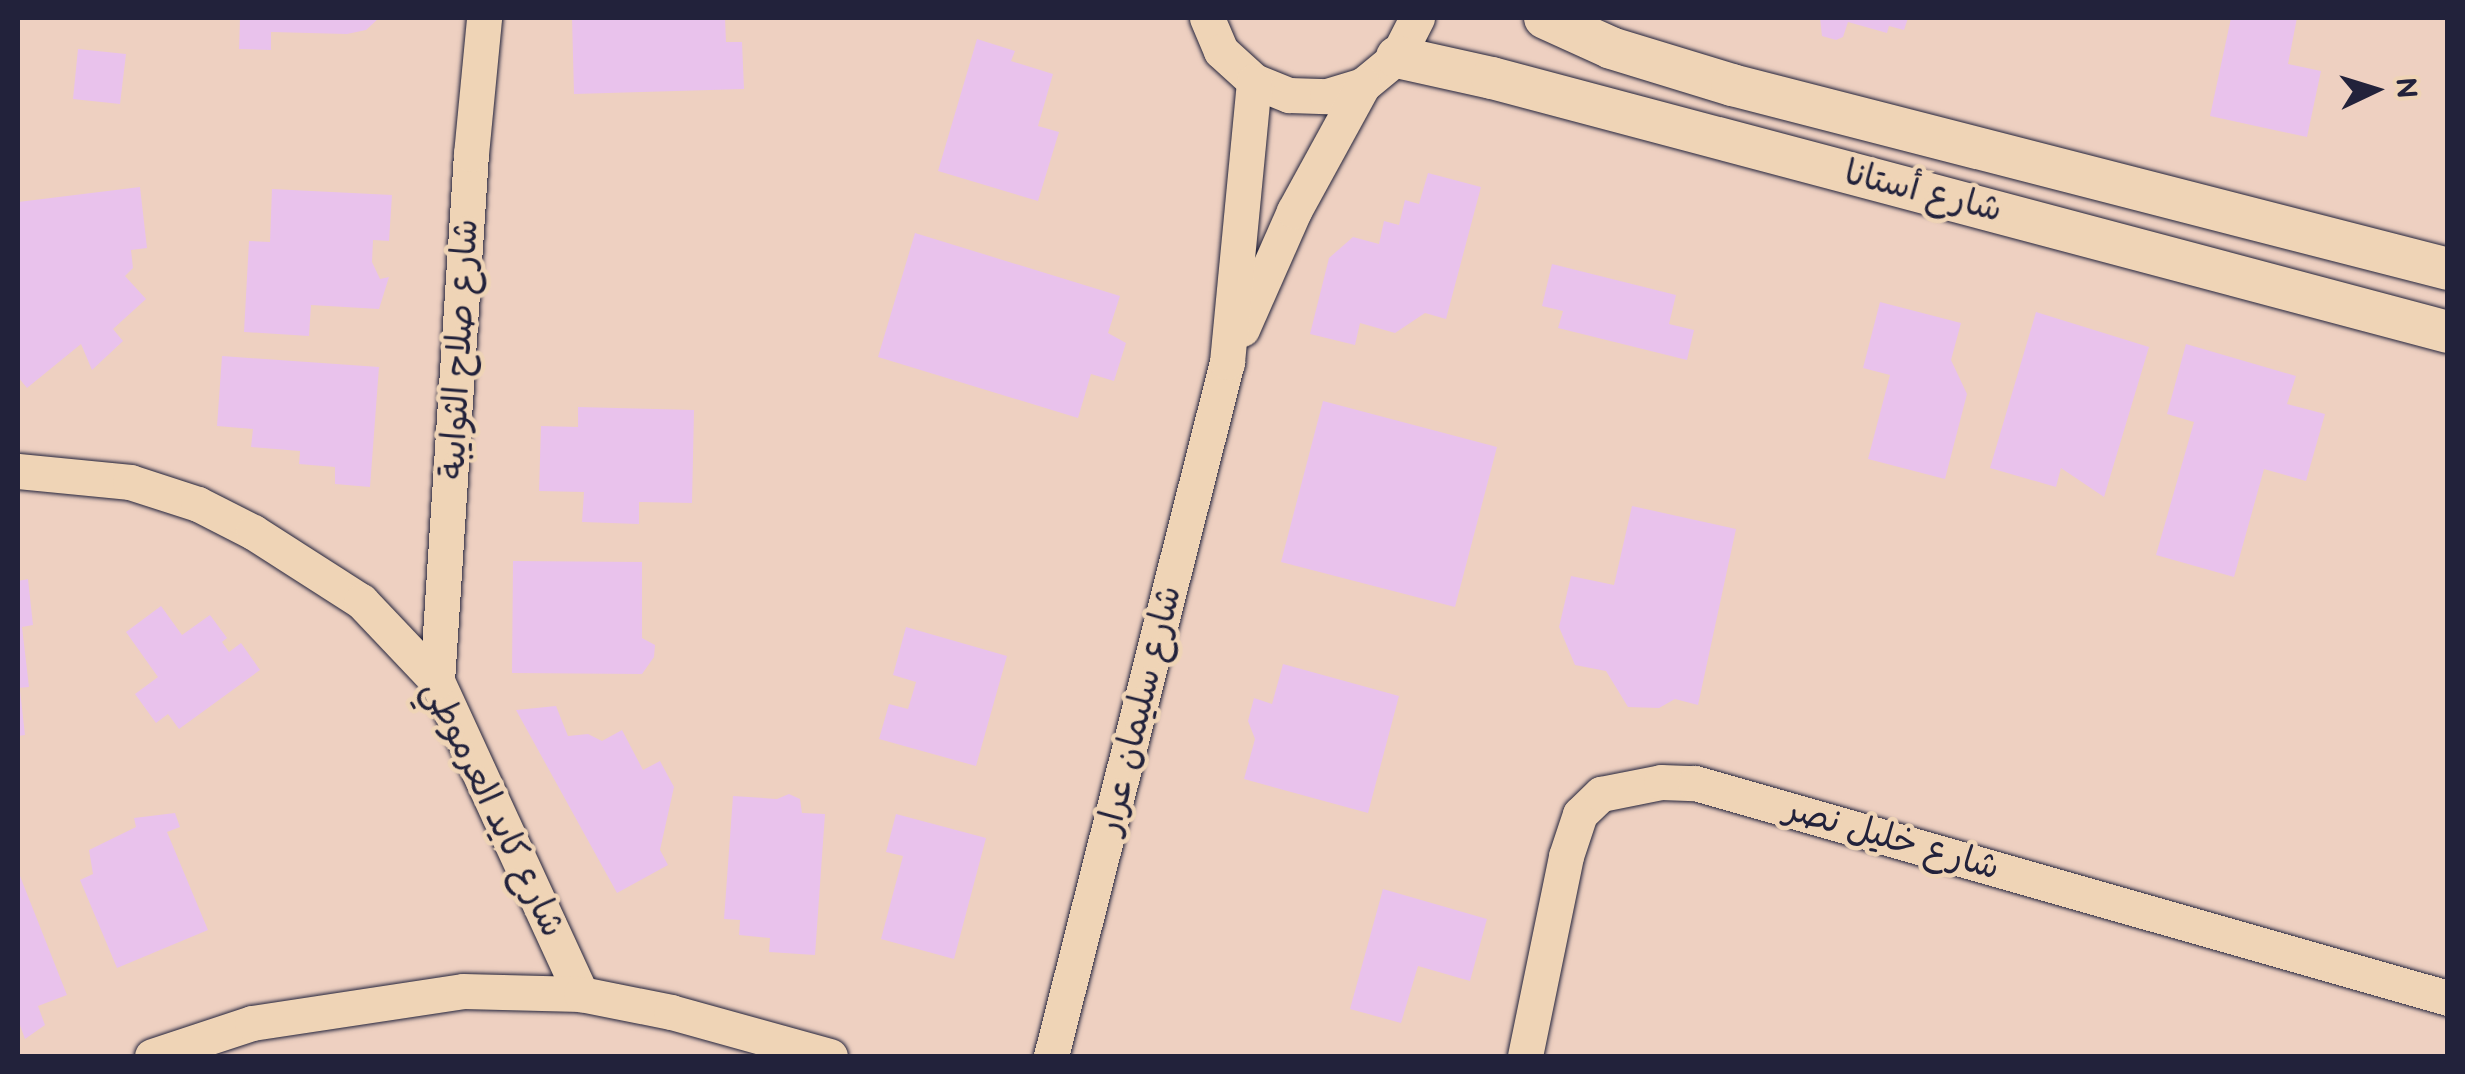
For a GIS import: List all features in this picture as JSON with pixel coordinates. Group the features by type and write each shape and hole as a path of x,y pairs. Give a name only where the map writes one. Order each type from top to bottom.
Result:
{"street":[{"name":"شارع صلاح الثوايبة","path":"437,681 471,154 484,18"},
{"path":"1177,18 1254,81 1289,95 1327,96 1363,85 1397,57 1417,18"},
{"path":"1207,18 1221,51"},
{"name":"شارع أستانا","path":"1545,18 1611,48 1732,84 2448,269"},
{"name":"شارع أستانا","path":"1397,57 1492,78 2448,332"},
{"name":"شارع سليمان عرار","path":"1051,1056 1227,362 1254,81"},
{"name":"شارع سليمان عرار","path":"1227,362 1294,211 1363,85"},
{"name":"شارع كايد العرموطي","path":"18,471 130,482 198,504 253,532 361,602 437,681 581,994"},
{"name":"شارع خليل نصر","path":"1525,1056 1580,814 1600,794 1661,782 1714,788 2448,998"},
{"path":"152,1056 252,1023 463,991 581,994 671,1012 830,1056"}],"building":[{"path":"240,18 379,18 366,30 347,34 271,32 271,50 239,49"},
{"path":"572,18 725,18 726,42 742,42 744,89 574,94"},
{"path":"1820,18 1908,18 1904,30 1889,26 1887,33 1848,22 1843,37 1836,40 1822,36"},
{"path":"2231,18 2297,18 2288,64 2321,71 2307,137 2210,116"},
{"path":"977,39 1015,51 1011,61 1053,74 1038,126 1059,132 1038,201 938,171"},
{"path":"78,49 126,54 120,104 73,99"},
{"path":"1428,173 1481,187 1446,319 1425,313 1395,333 1360,323 1355,345 1310,334 1329,258 1353,237 1379,244 1384,221 1399,225 1405,200 1419,204"},
{"path":"140,187 147,248 131,250 133,268 125,276 146,299 113,329 123,341 92,370 81,344 27,388 18,377 18,202"},
{"path":"272,189 392,195 389,241 373,240 372,262 380,279 389,277 379,309 311,305 309,336 244,332 249,241 270,242"},
{"path":"915,233 1120,296 1108,333 1126,343 1114,381 1091,374 1078,418 878,357"},
{"path":"1552,264 1676,295 1669,324 1694,330 1687,360 1558,328 1563,311 1542,306"},
{"path":"1880,302 1961,323 1951,360 1967,394 1945,479 1868,459 1890,375 1863,368"},
{"path":"2036,312 2149,347 2104,497 2061,468 2056,487 1990,468"},
{"path":"2186,344 2296,376 2287,404 2325,414 2306,481 2264,469 2234,577 2156,555 2194,422 2167,414"},
{"path":"222,356 379,367 370,487 335,484 335,467 299,464 300,451 251,447 253,429 217,426"},
{"path":"1323,401 1497,447 1455,607 1281,562"},
{"path":"578,407 694,410 692,503 639,502 639,524 582,522 584,492 539,491 541,426 578,427"},
{"path":"1632,506 1736,529 1698,705 1675,699 1659,708 1628,707 1606,671 1575,665 1559,627 1571,576 1614,585"},
{"path":"513,561 642,562 642,638 655,645 654,657 642,674 512,673"},
{"path":"28,579 33,625 22,627 29,687 18,688 18,581"},
{"path":"161,606 182,635 210,615 227,638 222,642 229,652 241,643 260,670 179,729 168,714 156,723 135,694 158,677 126,632"},
{"path":"906,627 1007,656 976,766 879,739 889,704 908,709 916,682 893,675"},
{"path":"1283,664 1399,696 1368,813 1244,779 1255,739 1248,721 1254,698 1272,704"},
{"path":"18,692 25,735 18,736"},
{"path":"556,706 568,736 588,734 602,741 622,730 643,770 660,761 674,787 660,850 668,865 617,893 516,710"},
{"path":"789,794 800,799 802,813 825,814 815,955 769,952 770,938 739,935 740,920 724,919 733,796 777,799"},
{"path":"175,813 180,827 167,832 208,930 117,968 80,880 93,874 89,850 136,827 134,818"},
{"path":"896,814 986,838 954,959 881,939 903,856 886,852"},
{"path":"18,871 67,995 38,1006 45,1025 25,1039 18,1020"},
{"path":"1383,889 1487,919 1470,981 1418,966 1401,1023 1350,1009"}]}
